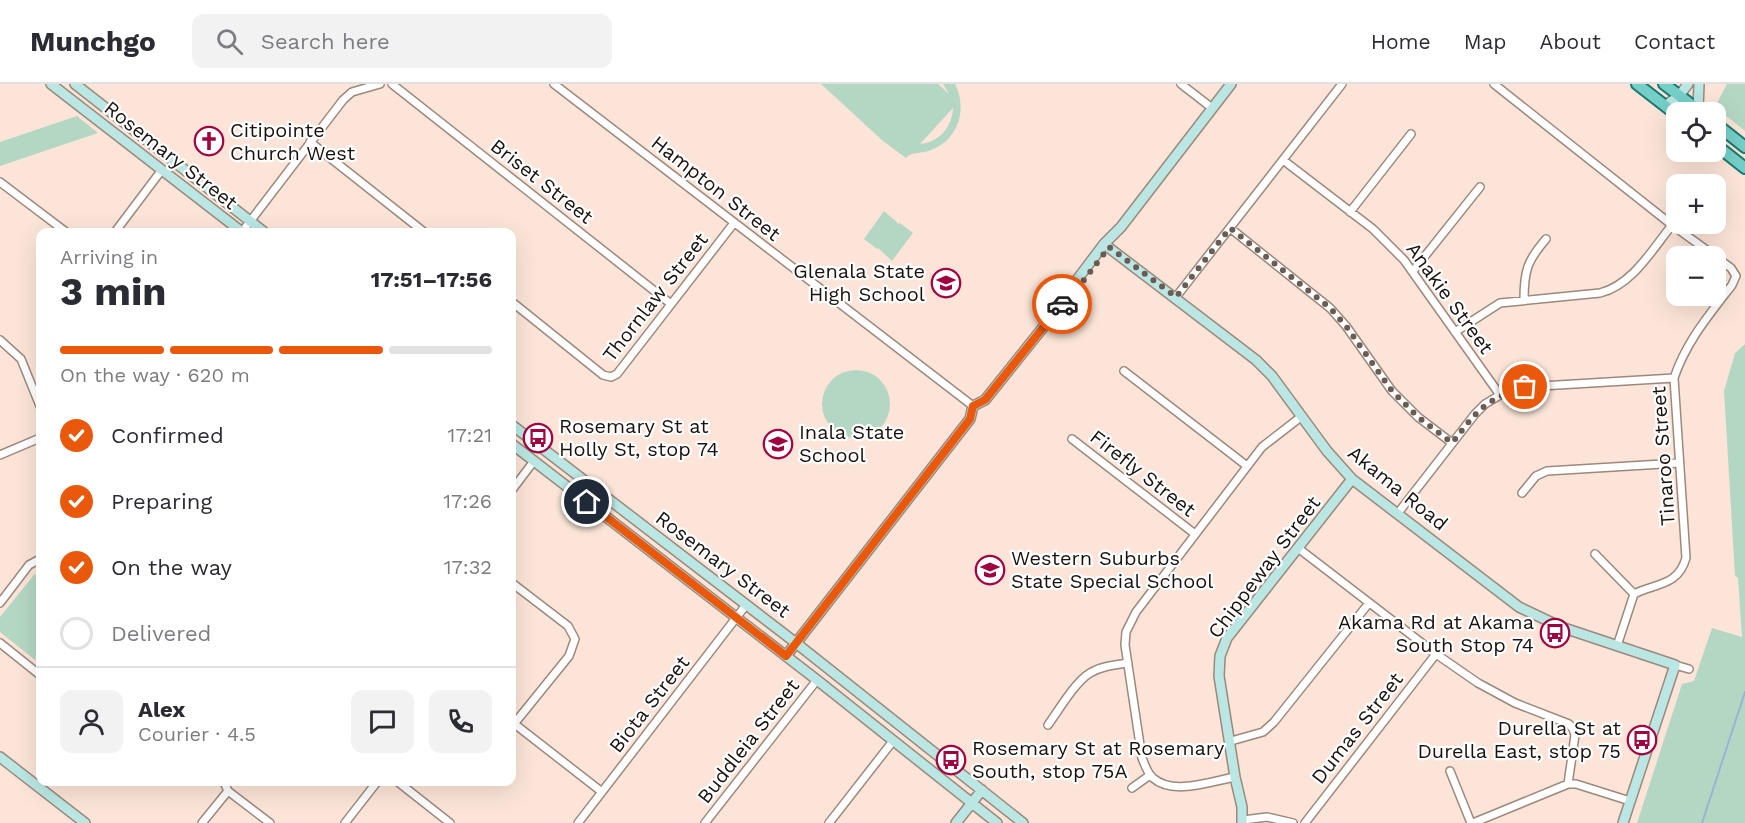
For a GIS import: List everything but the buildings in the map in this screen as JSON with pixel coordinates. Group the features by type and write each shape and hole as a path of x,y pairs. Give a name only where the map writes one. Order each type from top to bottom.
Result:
{"main road":[{"path":"1637,84 1665,106"},
{"path":"1674,89 1689,102"},
{"path":"1726,132 1745,147"},
{"path":"1726,153 1745,168"}],"street":[{"name":"Rosemary Street","path":"51,84 237,228"},
{"name":"Rosemary Street","path":"75,84 259,228"},
{"path":"245,228 347,96 352,92 380,84"},
{"name":"Briset Street","path":"392,84 671,304"},
{"name":"Hampton Street","path":"554,84 973,406"},
{"path":"1181,84 1212,108"},
{"path":"786,656 970,419 973,406 985,400 1065,300 1072,296 1121,226 1231,84"},
{"path":"1176,297 1342,84"},
{"name":"Tinaroo Street","path":"1494,84 1666,220"},
{"path":"1665,106 1674,89 1688,84"},
{"path":"1699,84 1700,102"},
{"path":"98,121 107,110"},
{"path":"1350,212 1411,134"},
{"path":"310,142 418,228"},
{"name":"Anakie Street","path":"1283,160 1382,237 1413,270 1500,395"},
{"path":"118,228 161,171"},
{"path":"1,182 61,228"},
{"path":"1413,270 1480,188"},
{"name":"Thornlaw Street","path":"516,305 603,375 610,377 617,374 734,223"},
{"path":"1230,228 1330,308 1346,326 1392,391 1418,417 1452,443"},
{"path":"1455,332 1500,303 1612,290 1624,283 1666,232"},
{"name":"Tinaroo Street","path":"1684,234 1701,246"},
{"path":"1524,300 1525,272 1546,239"},
{"name":"Akama Road","path":"1107,246 1256,360 1272,376 1327,451 1353,479 1519,607 1561,627 1689,669"},
{"name":"Tinaroo Street","path":"1726,264 1736,276 1726,293"},
{"name":"Tinaroo Street","path":"1634,594 1671,580 1683,568 1686,558 1674,378 1680,359 1690,340 1716,306"},
{"path":"0,340 21,359 36,396"},
{"path":"1124,371 1247,466"},
{"path":"1398,513 1475,414 1485,404 1500,395 1525,387 1674,378"},
{"path":"1235,777 1176,787 1153,779 1142,758 1125,645 1126,632 1130,621 1247,466 1271,438 1302,416"},
{"name":"Rosemary Street","path":"516,428 796,643 1023,823"},
{"name":"Firefly Street","path":"1072,439 1195,534"},
{"path":"0,455 36,440"},
{"name":"Rosemary Street","path":"516,447 997,823"},
{"path":"516,485 534,461"},
{"path":"1522,493 1536,476 1547,471 1679,463"},
{"name":"Chippeway Street","path":"1243,822 1219,675 1220,656 1227,638 1353,479"},
{"path":"1298,548 1436,654 1496,693 1569,724 1575,735 1568,784"},
{"path":"1595,554 1634,594 1617,646"},
{"path":"0,603 29,566 36,562"},
{"path":"516,585 568,626 575,639 569,656 516,719"},
{"path":"1231,741 1263,732 1274,723 1369,603"},
{"name":"Biota Street","path":"579,823 746,605"},
{"path":"0,643 36,672"},
{"name":"Dumas Street","path":"1305,823 1436,654"},
{"path":"1048,725 1082,680 1090,673 1101,668 1128,663"},
{"path":"1623,823 1675,664"},
{"name":"Buddleia Street","path":"705,823 816,680"},
{"path":"516,725 602,792"},
{"path":"829,823 893,741"},
{"path":"0,757 36,785"},
{"path":"1450,771 1472,823 1568,784 1576,784 1630,801"},
{"path":"1132,788 1150,775"},
{"path":"37,786 85,823"},
{"path":"226,786 270,823"},
{"path":"345,823 373,786"},
{"path":"403,786 450,823"},
{"path":"202,823 228,790"},
{"path":"956,823 981,790"},
{"path":"1243,822 1268,817 1293,823"}],"green space":[{"path":"821,84 938,84 949,94 943,84 955,84 961,103 960,113 958,123 948,139 928,151 911,154 906,158 883,141","holes":["953,108 947,128 939,137 920,144"]},
{"path":"1727,84 1745,84 1745,131 1726,116 1726,102 1718,102"},
{"path":"77,116 98,133 0,166 0,142"},
{"path":"884,211 913,233 892,261 864,239"},
{"path":"1745,344 1745,823 1637,823 1682,684 1694,681 1712,628 1742,637 1738,578 1735,576 1724,391 1735,353"},
{"path":"856,370 869,373 880,380 887,391 890,404 887,417 880,428 869,435 856,438 843,435 832,428 825,417 822,404 825,391 832,380 843,373"},
{"path":"36,573 36,661 0,632 0,617"}],"waterway":[{"path":"1702,823 1745,692"}],"way so far":[{"path":"1062,304 1072,296 1109,247 1176,297 1230,228 1330,308 1346,326 1392,391 1418,417 1452,443 1485,404 1500,395 1525,387"}],"place":[{"name":"Citipointe Church West","path":"209,141"},
{"name":"Glenala State High School","path":"946,283"},
{"name":"Rosemary St at Holly St, stop 74","path":"538,438"},
{"name":"Inala State School","path":"778,444"},
{"name":"Western Suburbs State Special School","path":"990,570"},
{"name":"Akama Rd at Akama South Stop 74","path":"1555,633"},
{"name":"Durella St at Durella East, stop 75","path":"1642,740"},
{"name":"Rosemary St at Rosemary South, stop 75A","path":"951,760"}],"route":[{"path":"587,502 786,656 970,419 973,406 985,400 1062,304"}]}
